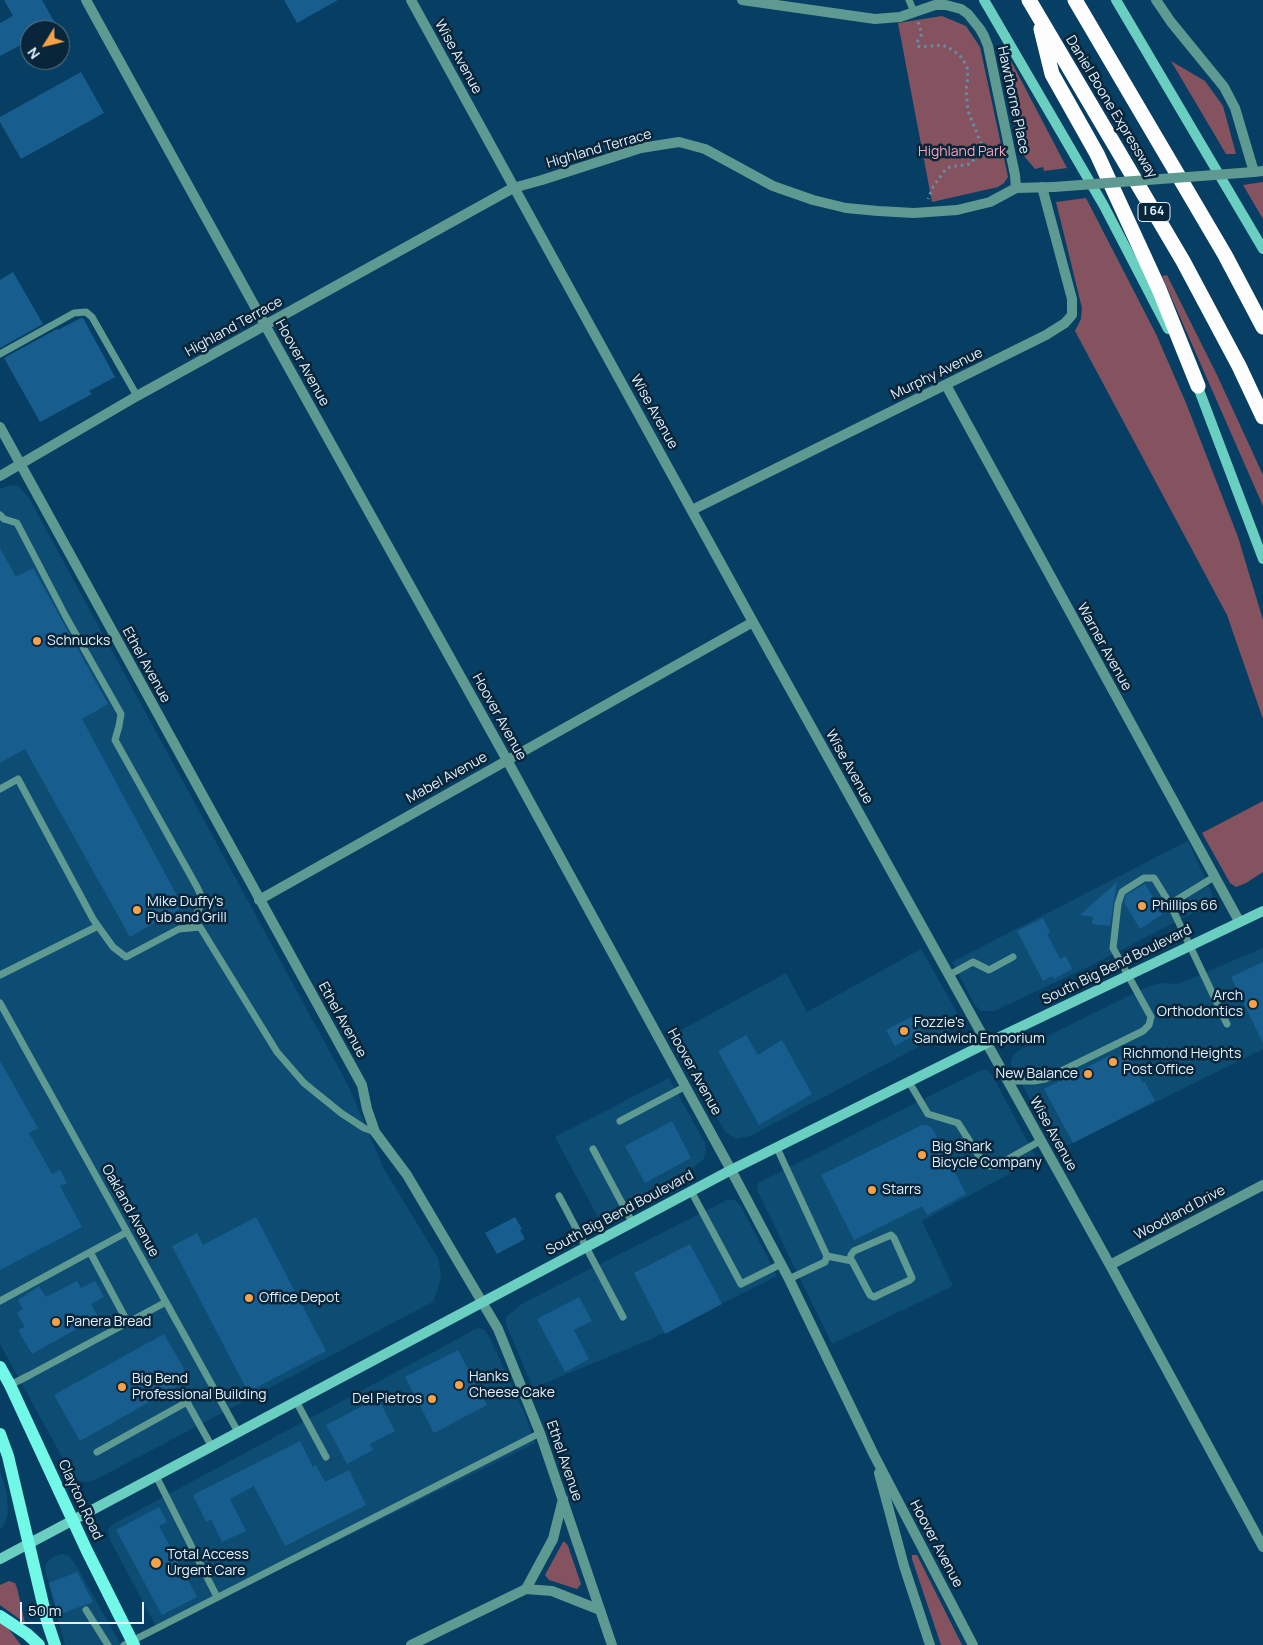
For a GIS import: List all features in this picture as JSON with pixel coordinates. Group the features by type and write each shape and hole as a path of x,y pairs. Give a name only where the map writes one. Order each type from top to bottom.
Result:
{"highway":[{"name":"Daniel Boone Expressway","path":"1075,0 1225,254 1263,327"},
{"path":"1033,6 1052,74 1097,154 1159,288 1198,386"},
{"name":"Daniel Boone Expressway","path":"1033,6 1183,261 1263,417"}],"main road":[{"path":"984,0 1104,206 1198,386 1263,559"},
{"path":"1116,0 1263,249"},
{"name":"South Big Bend Boulevard","path":"0,1559 731,1170 987,1043 1263,911"},
{"name":"Clayton Road","path":"0,1367 130,1644"},
{"path":"0,1434 8,1456 47,1621 55,1645"},
{"path":"0,1616 27,1634 39,1645"}],"street":[{"name":"Hoover Avenue","path":"86,0 508,760 686,1086 789,1279 874,1455 973,1645"},
{"name":"Wise Avenue","path":"411,0 513,188 1110,1265 1263,1547"},
{"name":"Hawthorne Place","path":"742,0 863,18 900,17 935,5 953,7 968,14 984,36 1015,175 1016,188"},
{"path":"1156,0 1171,22 1224,87 1235,108 1258,171"},
{"name":"Highland Terrace","path":"0,476 137,396 513,188 641,148 679,142 705,149 773,186 813,200 846,208 914,213 957,210 990,202 1016,188 1042,188 1258,171"},
{"name":"Murphy Avenue","path":"692,510 1046,335 1065,323 1072,315 1072,299 1042,188"},
{"name":"Warner Avenue","path":"946,385 1214,877 1240,921"},
{"name":"Ethel Avenue","path":"0,427 362,1085 367,1109 375,1132 407,1175 498,1329 540,1433 612,1645"},
{"name":"Mabel Avenue","path":"259,900 753,622"},
{"name":"Woodland Drive","path":"1110,1265 1263,1185"},
{"name":"Hoover Avenue","path":"874,1455 904,1566 930,1645"},
{"path":"526,1589 553,1539 563,1499"},
{"path":"411,1645 526,1589 552,1591 600,1610"}],"lane":[{"path":"909,0 914,12"},
{"path":"0,354 74,313 86,312 92,317 137,396"},
{"path":"0,515 4,519 17,523 66,617 121,714 115,740 202,898 189,928"},
{"path":"0,789 18,779 93,919 112,947 126,957 179,929 200,927 277,1052 304,1084 341,1113 364,1128 375,1132"},
{"path":"1170,904 1214,877"},
{"path":"1008,1081 1045,1079 1143,1031 1149,1025 1151,1016 1113,948 1118,904 1122,892 1144,878 1154,878 1170,904 1227,1024"},
{"path":"0,976 98,926"},
{"path":"949,975 973,962 989,970 1013,957"},
{"name":"Oakland Avenue","path":"0,1003 238,1432"},
{"path":"908,1082 928,1114 958,1123 979,1156 988,1166 996,1166 1040,1141"},
{"path":"620,1121 686,1086"},
{"path":"777,1148 827,1256 825,1262 789,1279"},
{"path":"593,1149 632,1222"},
{"path":"691,1191 741,1284 781,1264"},
{"path":"559,1196 622,1317"},
{"path":"0,1301 127,1232"},
{"path":"827,1256 853,1262 870,1295 874,1297 912,1278 891,1235 854,1251 850,1260"},
{"path":"90,1252 128,1323"},
{"path":"10,1385 166,1302"},
{"path":"296,1401 326,1457"},
{"path":"97,1452 187,1402 212,1447"},
{"path":"130,1644 217,1597 540,1433"},
{"path":"156,1476 217,1597"},
{"path":"86,1610 108,1645"}],"path":[{"path":"914,12 922,34 917,42 918,46 921,48 942,45 953,50 962,58 967,67 966,90 968,111 981,142 978,155 970,164 950,167 945,170 933,187 927,202"}],"shaded area":[{"path":"10,485 19,487 29,498 349,1087 384,1169 438,1258 441,1275 433,1302 95,1480 86,1482 78,1480 72,1475 0,1344 0,489"},
{"path":"1188,841 1211,891 1213,900 1207,906 1084,969 994,1011 981,1011 975,1005 952,962"},
{"path":"1263,948 1263,1049 1073,1143 1057,1149 1011,1064 1012,1057 1017,1051 1149,986 1161,983 1178,984"},
{"path":"921,949 956,1011 958,1020 956,1027 750,1136 736,1139 725,1132 672,1035 786,973 807,1012"},
{"path":"981,1070 987,1070 992,1075 1037,1159 922,1221 953,1286 832,1344 757,1190 758,1183"},
{"path":"669,1078 705,1143 706,1151 703,1160 694,1167 598,1217 555,1137"},
{"path":"727,1200 735,1200 741,1206 777,1276 649,1340 533,1388 506,1324 506,1317 523,1303"},
{"path":"478,1328 484,1330 489,1336 524,1412 535,1443 158,1630 109,1538 108,1530 113,1524"},
{"path":"0,1471 7,1494 8,1514 0,1529"},
{"path":"62,1554 69,1556 76,1565 121,1645 65,1645 45,1569 47,1562 55,1556"}],"green space":[{"name":"Highland Park","path":"942,16 966,26 980,47 1008,177 998,187 932,202 898,23"},
{"path":"1010,59 1067,168 1044,171 1043,167 1035,169 1024,156 1006,71"},
{"path":"1171,61 1205,81 1223,106 1236,154 1226,154"},
{"path":"1263,182 1263,219 1243,185"},
{"path":"1086,198 1156,334 1186,403 1238,537 1263,620 1263,719 1227,615 1075,331 1081,319 1082,308 1056,202"},
{"path":"1167,275 1217,375 1263,475 1263,506 1162,276"},
{"path":"1263,801 1263,872 1236,887 1230,883 1202,833"},
{"path":"563,1542 568,1546 581,1584 577,1589 549,1580 545,1575"},
{"path":"912,1555 917,1555 962,1645 941,1645"},
{"path":"9,1581 15,1583 17,1588 25,1623 0,1605 0,1585"},
{"path":"0,1623 8,1628 21,1645 0,1645"}],"building":[{"path":"4,0 42,0 53,20 20,20 20,45 0,56 0,23 13,16"},
{"path":"284,0 338,0 297,23"},
{"path":"81,72 104,113 21,159 0,122 0,117"},
{"path":"13,272 43,324 0,348 0,280"},
{"path":"83,318 115,377 89,391 92,394 40,422 4,358"},
{"path":"0,548 16,577 33,568 108,704 82,719 183,907 130,937 25,749 0,763"},
{"path":"1117,882 1110,926 1092,924 1093,917 1080,915"},
{"name":"Phillips 66","path":"1145,884 1163,914 1140,929 1124,902 1126,895"},
{"path":"1043,918 1050,932 1047,934 1060,959 1066,956 1072,969 1054,979 1052,976 1043,981 1017,931"},
{"name":"Arch Orthodontics","path":"1263,962 1263,1043 1231,977"},
{"name":"Fozzie's Sandwich Emporium","path":"913,1016 921,1032 895,1046 886,1030"},
{"path":"746,1035 758,1055 782,1040 812,1094 759,1125 718,1051"},
{"path":"1127,1053 1155,1101 1073,1143 1044,1089 1111,1055 1113,1060"},
{"path":"0,1061 38,1128 29,1133 52,1174 60,1170 67,1183 60,1186 82,1227 0,1270"},
{"path":"672,1121 691,1158 645,1183 625,1146"},
{"name":"Starrs","path":"922,1125 932,1128 966,1194 927,1215 922,1206 854,1240 821,1175"},
{"name":"Office Depot","path":"256,1217 326,1351 248,1392 172,1246 197,1233 203,1245"},
{"path":"515,1217 525,1239 497,1254 485,1233"},
{"path":"690,1244 722,1304 665,1334 634,1273"},
{"name":"Panera Bread","path":"77,1281 81,1288 95,1281 104,1297 91,1304 98,1317 32,1354 18,1330 25,1327 17,1313 23,1309 18,1300 39,1286 46,1297"},
{"path":"579,1297 592,1321 574,1330 589,1359 565,1372 537,1319"},
{"name":"Big Bend Professional Building","path":"164,1334 190,1379 80,1441 54,1395"},
{"path":"458,1350 487,1405 434,1433 405,1377"},
{"path":"378,1398 395,1431 370,1444 373,1450 347,1464 326,1425"},
{"path":"300,1441 313,1467 316,1465 325,1482 349,1470 366,1505 285,1546 254,1486 230,1499 246,1531 222,1542 211,1519 206,1522 193,1495"},
{"name":"Total Access Urgent Care","path":"159,1507 167,1522 159,1526 197,1597 162,1615 116,1530"},
{"path":"77,1572 93,1602 58,1615 49,1583"}],"place":[{"name":"Schnucks","path":"37,641"},
{"name":"Phillips 66","path":"1142,906"},
{"name":"Mike Duffy's Pub and Grill","path":"137,910"},
{"name":"Arch Orthodontics","path":"1253,1004"},
{"name":"Fozzie's Sandwich Emporium","path":"904,1031"},
{"name":"Richmond Heights Post Office","path":"1113,1062"},
{"name":"New Balance","path":"1088,1074"},
{"name":"Big Shark Bicycle Company","path":"922,1155"},
{"name":"Starrs","path":"872,1190"},
{"name":"Office Depot","path":"249,1298"},
{"name":"Panera Bread","path":"56,1322"},
{"name":"Hanks Cheese Cake","path":"459,1385"},
{"name":"Big Bend Professional Building","path":"122,1387"},
{"name":"Del Pietros","path":"432,1399"},
{"name":"Total Access Urgent Care","path":"156,1563"}]}
